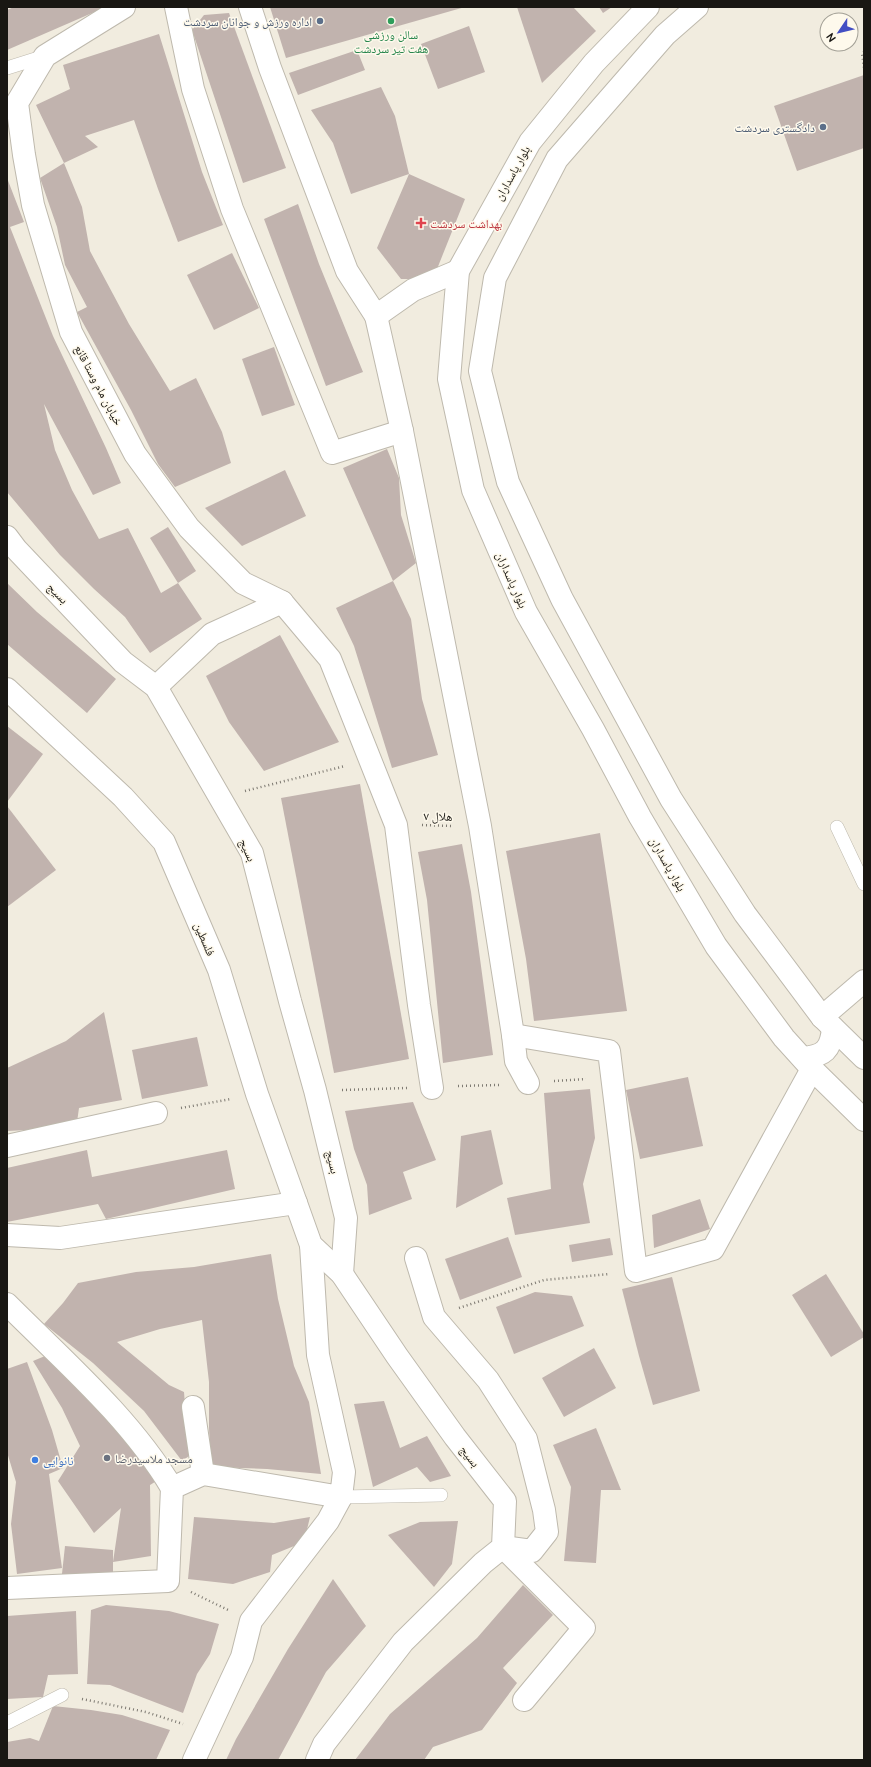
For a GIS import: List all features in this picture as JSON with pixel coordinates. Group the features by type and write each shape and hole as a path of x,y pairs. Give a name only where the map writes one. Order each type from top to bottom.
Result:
{"street":[{"name":"خیابان مام وستا قانع","path":"124,7 45,56 17,103 33,205 71,332 135,454 189,528 243,583 282,602"},
{"path":"176,7 193,89 232,209 332,453 402,431"},
{"path":"250,7 270,68 347,271 376,316 402,431 480,826 516,1061 528,1083"},
{"path":"647,8 659,20 665,35"},
{"name":"بلوار پاسداران","path":"647,8 594,63 530,142 458,271 449,379 473,490 526,612 593,729 640,817 716,946 784,1038 807,1064 864,1120"},
{"path":"686,10 557,159 495,278 480,370 508,482 562,599 671,799 746,914 828,1023 864,1058"},
{"path":"376,316 413,290 458,271"},
{"name":"بسیج","path":"7,537 16,549 123,662 156,687 252,853 315,1090 346,1218 342,1274 397,1356 455,1437 505,1501 503,1547"},
{"path":"156,687 212,634 282,602 330,659 396,825 419,1005 432,1088"},
{"name":"فلسطین","path":"7,689 123,797 164,842 218,970 257,1094 311,1246"},
{"path":"593,729 612,729 620,722 624,713"},
{"path":"640,817 644,806 651,799 659,797 671,799"},
{"path":"828,1023 864,981"},
{"path":"513,1035 609,1051 636,1271 713,1249 807,1064 826,1050 832,1041 828,1023"},
{"path":"7,1146 156,1113"},
{"path":"7,1235 60,1238 296,1203"},
{"path":"311,1246 342,1274"},
{"path":"194,1760 242,1657 251,1621 328,1521 341,1497 344,1472 318,1355 311,1246"},
{"path":"317,1760 324,1744 403,1642 483,1563 503,1547 532,1551 547,1532 544,1510 526,1439 488,1380 434,1317 416,1258"},
{"path":"7,1304 112,1409 158,1466 172,1488 168,1581 7,1587"},
{"path":"193,1407 203,1474"},
{"path":"172,1488 203,1474 341,1497"},
{"path":"503,1547 584,1628 524,1700"}],"lane":[{"path":"7,68 45,56"},
{"path":"837,827 864,884"},
{"path":"341,1497 440,1495"},
{"path":"7,1723 62,1695"}],"path":[{"path":"864,52 862,53 864,68"},
{"path":"220,797 369,760"},
{"name":"هلال ۷","path":"396,825 480,826"},
{"path":"528,1083 583,1079 613,1082"},
{"path":"156,1113 257,1094"},
{"path":"434,1317 544,1280 636,1271"},
{"path":"168,1581 251,1621"},
{"path":"62,1695 146,1712 182,1723 202,1740"}],"building":[{"path":"14,7 106,7 7,50 7,10"},
{"name":"اداره ورزش و جوانان سردشت","path":"270,7 465,7 286,58"},
{"path":"517,7 573,7 596,31 542,83"},
{"path":"599,7 612,7 603,13"},
{"path":"229,13 286,168 243,183 192,30 204,15"},
{"path":"469,26 485,72 438,89 421,44"},
{"path":"159,34 202,172 223,225 178,242 134,120 85,136 98,147 64,163 36,105 70,89 63,65"},
{"path":"357,50 365,70 298,95 289,73"},
{"name":"دادگستری سردشت","path":"864,75 864,148 797,171 774,106"},
{"path":"381,87 395,116 409,174 351,194 333,143 311,110"},
{"path":"64,163 82,207 90,251 129,324 170,391 196,378 222,432 231,463 175,487 158,464 131,410 77,312 87,307 65,265 57,227 40,178"},
{"name":"بهداشت سردشت","path":"409,174 465,199 433,279 401,279 377,248"},
{"path":"7,178 24,222 10,227 53,336 121,483 93,495 44,404 55,450 72,490 99,539 128,528 161,593 178,583 202,619 150,653 125,617 60,555 7,492"},
{"path":"298,204 319,264 363,372 326,386 264,219"},
{"path":"232,253 259,308 214,330 187,275"},
{"path":"274,347 295,405 262,416 242,359"},
{"path":"387,449 399,478 401,515 416,563 393,581 343,468"},
{"path":"285,470 306,516 242,546 205,508"},
{"path":"168,527 196,571 178,583 150,538"},
{"path":"393,581 411,619 422,699 438,755 392,768 354,646 336,608"},
{"path":"7,583 37,612 116,679 87,713 7,644"},
{"path":"280,635 339,742 264,771 229,722 206,676"},
{"path":"7,726 43,754 7,802"},
{"path":"360,784 409,1059 334,1073 281,798"},
{"path":"7,806 56,870 7,907"},
{"path":"600,833 627,1011 534,1021 526,959 506,851"},
{"path":"462,844 471,892 493,1055 443,1063 427,900 418,852"},
{"path":"104,1012 122,1100 79,1108 77,1122 27,1130 7,1131 7,1068 66,1041"},
{"path":"197,1037 208,1086 142,1099 132,1050"},
{"path":"688,1077 703,1146 640,1159 626,1090"},
{"path":"590,1089 595,1138 583,1184 590,1223 515,1235 507,1198 551,1189 544,1093"},
{"path":"413,1102 436,1160 403,1172 412,1199 369,1215 367,1185 354,1149 345,1111"},
{"path":"491,1130 503,1184 456,1208 461,1136"},
{"path":"87,1150 92,1177 227,1150 235,1189 106,1219 98,1204 7,1222 7,1168"},
{"path":"700,1199 710,1229 654,1248 652,1215"},
{"path":"508,1237 522,1277 460,1300 445,1259"},
{"path":"610,1238 613,1255 572,1262 569,1245"},
{"path":"271,1254 278,1299 294,1366 309,1402 321,1474 267,1469 211,1467 209,1382 202,1320 160,1329 117,1342 169,1385 184,1392 189,1456 182,1461 144,1411 93,1363 44,1324 63,1303 78,1283 136,1272 194,1267"},
{"path":"826,1274 864,1334 864,1337 831,1357 792,1295"},
{"path":"672,1277 700,1391 653,1405 622,1289"},
{"path":"535,1292 572,1296 584,1326 514,1354 496,1307"},
{"path":"594,1348 616,1388 564,1417 542,1378"},
{"name":"مسجد ملاسیدرضا","path":"45,1356 93,1400 158,1480 150,1485 151,1556 113,1562 121,1508 94,1533 58,1481 80,1446 62,1408 33,1361"},
{"path":"27,1362 52,1430 63,1468 49,1474 62,1568 17,1574 11,1524 16,1482 7,1452 7,1369"},
{"path":"384,1401 400,1448 427,1436 451,1476 430,1482 417,1467 373,1487 354,1404"},
{"path":"596,1428 621,1490 601,1490 596,1563 564,1561 571,1487 553,1445"},
{"path":"194,1517 274,1523 310,1517 304,1542 272,1555 270,1572 233,1584 188,1579"},
{"path":"458,1521 452,1564 434,1587 388,1535 420,1522"},
{"path":"65,1546 113,1550 113,1580 61,1583"},
{"path":"333,1579 366,1626 326,1672 278,1760 226,1760 236,1739 288,1649"},
{"path":"523,1585 553,1615 503,1668 517,1683 482,1730 433,1747 424,1760 355,1760 390,1714 477,1638"},
{"path":"106,1605 169,1611 219,1624 210,1654 197,1674 183,1713 110,1685 87,1684 91,1610"},
{"path":"76,1611 78,1674 48,1675 43,1697 7,1699 7,1616"},
{"path":"53,1706 122,1715 170,1730 156,1760 7,1760 7,1742 30,1738 39,1741"}],"place":[{"name":"اداره ورزش و جوانان سردشت","path":"320,21"},
{"name":"سالن ورزشی هفت تیر سردشت","path":"391,21"},
{"name":"دادگستری سردشت","path":"823,127"},
{"name":"بهداشت سردشت","path":"421,223"},
{"name":"مسجد ملاسیدرضا","path":"107,1458"},
{"name":"نانوایی","path":"35,1460"}]}
